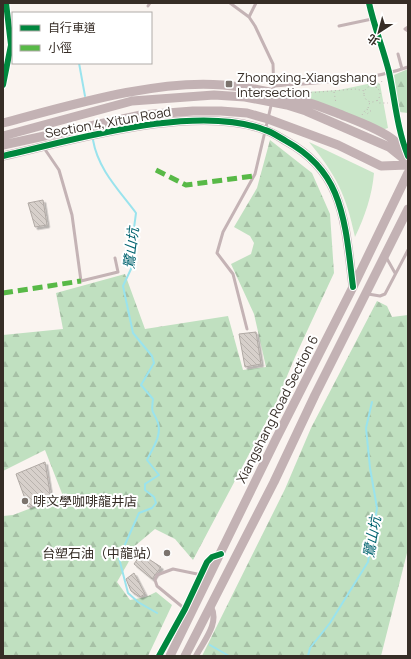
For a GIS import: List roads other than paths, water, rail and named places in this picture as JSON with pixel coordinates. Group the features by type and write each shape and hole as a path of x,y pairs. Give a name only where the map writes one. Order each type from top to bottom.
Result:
{"street":[{"path":"3,85 11,46 6,3"},
{"path":"369,3 372,19 389,74 401,138 408,156"},
{"name":"Section 4, Xitun Road","path":"3,122 136,91 164,87 222,85 274,94 322,107 377,131 396,142 408,161"},
{"name":"Section 4, Xitun Road","path":"3,136 132,101 214,95 274,94"},
{"name":"Section 4, Xitun Road","path":"3,145 141,115 193,111 221,111 247,113 268,119 338,145 382,166 408,166"},
{"path":"268,119 311,156"},
{"name":"Section 4, Xitun Road","path":"3,156 160,123 231,122 265,130 311,156 335,192 345,230 353,287"},
{"name":"Xiangshang Road Section 6","path":"170,656 408,173"},
{"name":"Xiangshang Road Section 6","path":"185,656 211,607 408,209"},
{"path":"159,656 185,609 208,562 212,557 220,554"},
{"path":"196,656 214,620 214,612 211,607"}],"lane":[{"path":"230,3 249,17 273,64 274,94 255,174 224,232 217,253 232,274 247,329"},
{"path":"249,17 256,3"},
{"path":"339,26 372,19"},
{"path":"408,27 405,29 408,31"},
{"path":"398,54 402,69"},
{"path":"274,94 329,82 389,74 408,67"},
{"path":"43,147 59,170 68,200 72,215 81,282 118,272 115,258"},
{"path":"366,294 380,296 385,294 408,250"},
{"path":"386,253 386,258 395,273"},
{"path":"185,609 157,586 157,575 173,569 202,574"}],"waterway":[{"name":"鷺山坑","path":"79,64 85,96"},
{"name":"鷺山坑","path":"93,140 99,160 104,170 136,213 132,243 131,269 123,286 133,333 152,356 154,363 141,385 153,399 152,410 158,423 158,438 147,460 159,475 145,484 145,490 154,497 156,503 152,508 139,513 119,558 128,593 138,602 157,613"},
{"name":"鷺山坑","path":"308,656 310,648 330,623 368,562 377,508 370,468 366,428 372,402"},
{"name":"鷺山坑","path":"210,645 229,656"}],"place":[{"name":"Zhongxing-Xiangshang Intersection","path":"229,84"},
{"name":"啡文學咖啡龍井店","path":"25,501"},
{"name":"台塑石油（中龍站）","path":"167,553"}]}
